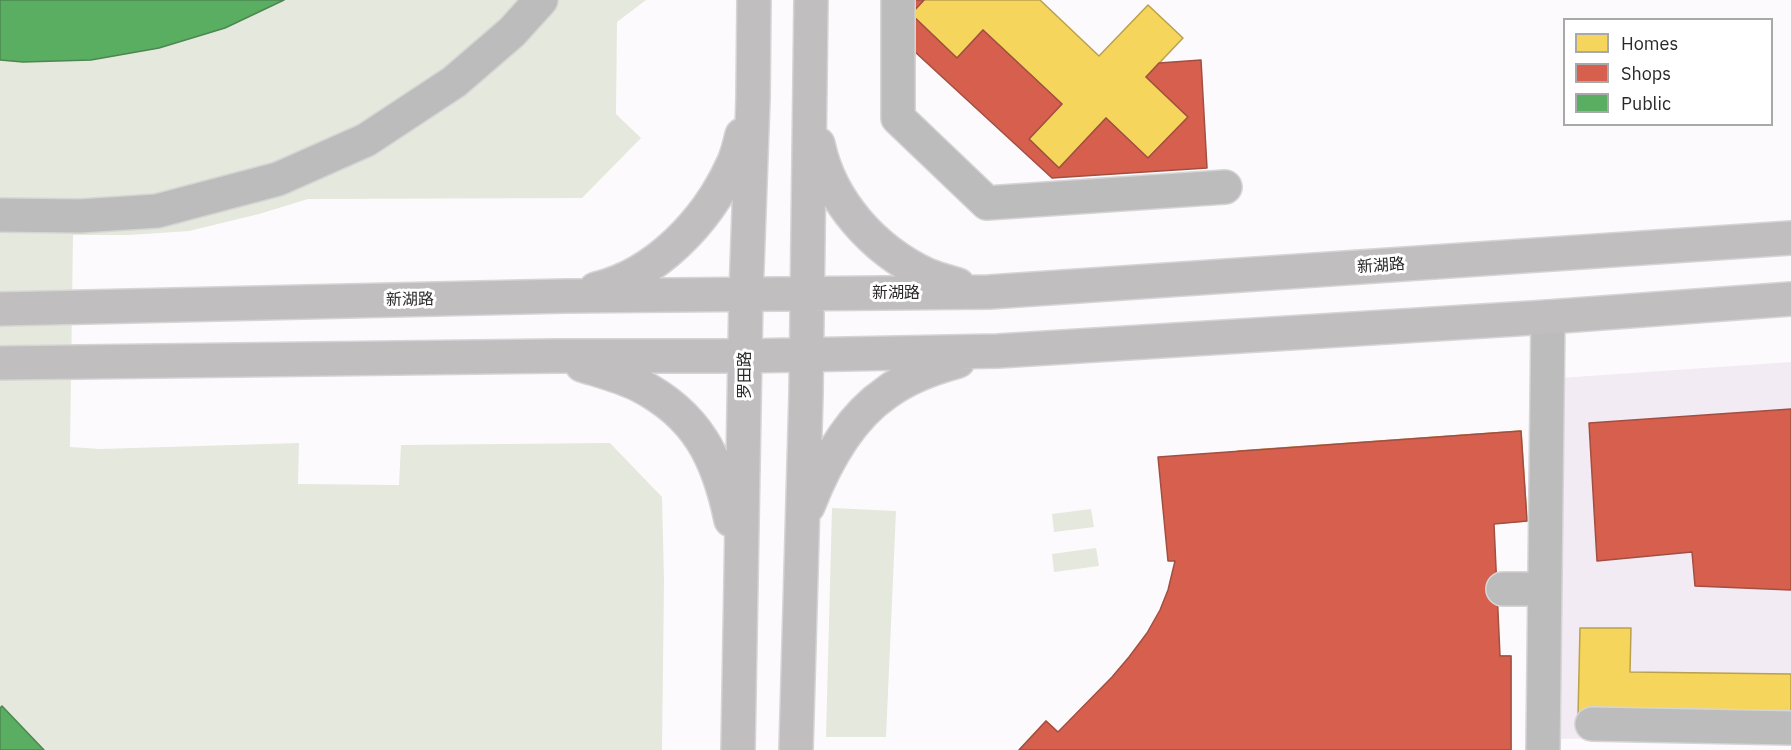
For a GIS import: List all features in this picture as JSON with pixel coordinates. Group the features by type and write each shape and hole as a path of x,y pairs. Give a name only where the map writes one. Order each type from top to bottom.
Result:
{"main road":[{"name":"罗田路","path":"738,750 754,0"},
{"path":"796,750 811,105 811,0"},
{"path":"566,296 616,284 642,269 684,237 702,217 733,165 753,99"},
{"path":"811,105 822,164 843,204 864,230 885,249 928,275 989,292"},
{"name":"新湖路","path":"0,309 566,296 989,292 1791,238"},
{"path":"0,363 745,356 998,351 1548,317 1791,299"},
{"path":"802,525 817,482 833,454 865,410 910,378 941,366 998,351"},
{"path":"555,356 637,384 662,398 690,423 702,440 724,488 741,568"}],"street":[{"path":"0,215 80,216 157,211 278,179 366,140 454,82 512,32 541,0"},
{"path":"898,0 898,118 987,203 1225,187"},
{"path":"1544,750 1548,317"},
{"path":"1503,589 1545,589"},
{"path":"1592,724 1791,728"}],"shaded area":[{"path":"0,0 646,0 617,22 616,114 641,138 582,198 308,199 189,231 129,235 73,235 70,447 100,449 299,443 298,484 399,485 401,445 610,443 662,497 664,580 662,750 0,750"},
{"path":"1791,362 1791,736 1558,739 1559,378"},
{"path":"832,508 896,511 886,737 826,737"},
{"path":"1091,509 1094,527 1054,532 1052,514"},
{"path":"1096,548 1099,566 1054,572 1052,554"}],"building: Homes":[{"path":"924,0 1040,0 1099,56 1148,5 1183,38 1146,77 1188,117 1148,158 1106,118 1059,168 1029,139 1062,104 983,30 957,58 911,14"},
{"path":"1521,431 1527,521 1244,542 1243,525 1225,526 1194,500 1221,469 1239,468 1238,451"},
{"path":"1580,628 1631,628 1630,672 1791,674 1791,719 1578,716"},
{"path":"1452,656 1511,656 1511,750 1426,750 1426,711 1452,710"},
{"path":"1046,721 1077,750 1019,750"},
{"path":"1101,725 1128,750 1077,750"}],"building: Shops":[{"path":"903,0 924,0 911,14 957,58 983,30 1062,104 1029,139 1059,168 1106,118 1148,158 1188,117 1146,77 1159,63 1201,60 1207,168 1052,178 902,40"},
{"path":"1791,409 1791,590 1695,586 1692,552 1597,561 1589,423"},
{"path":"1521,431 1527,521 1494,524 1500,656 1511,656 1511,750 1019,750 1046,721 1058,732 1129,657 1147,633 1160,610 1175,561 1168,561 1158,457"}],"building: Public":[{"path":"0,0 284,0 225,28 159,48 91,60 23,62 0,60"},
{"path":"2,706 44,750 0,750 0,708"}]}
